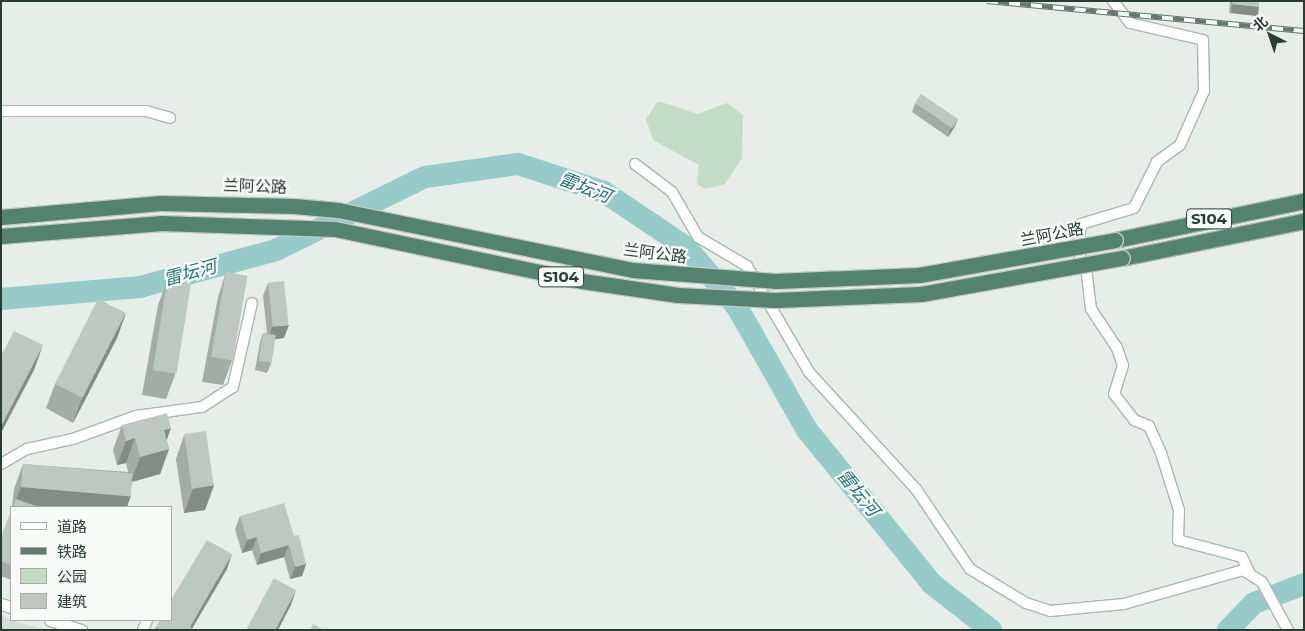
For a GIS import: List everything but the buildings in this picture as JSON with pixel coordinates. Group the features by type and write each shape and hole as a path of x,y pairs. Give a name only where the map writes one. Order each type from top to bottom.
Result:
{"highway":[{"name":"兰阿公路","path":"1,217 160,203 294,206 338,210 632,270 776,281 919,275 1115,240 1304,201"},
{"name":"S104","path":"1,236 160,223 327,228 582,281 678,295 775,300 921,294 1122,258 1304,221"}],"street":[{"path":"1113,1 1130,23 1203,40 1204,91 1180,144 1158,162 1134,208 1081,224 1078,252 1086,267 1091,309 1117,348 1123,365 1114,394 1134,420 1149,426 1161,453 1179,510 1178,540 1242,557 1249,572 1262,582 1272,607 1288,630"},
{"path":"1,112 146,111 170,118"},
{"path":"635,164 672,192 698,237 747,266 809,372 921,496 970,569 996,587 1050,611 1087,610 1249,572"},
{"path":"1,464 27,448 73,439 136,416 202,407 233,387 252,302"},
{"path":"53,621 81,630"}],"shaded area":[{"path":"1,615 10,621 48,630 1,630"}],"green space":[{"path":"658,101 698,114 727,103 743,115 742,158 725,184 706,189 697,184 699,165 653,140 646,119"}],"waterway":[{"name":"雷坛河","path":"1,299 140,287 276,250 425,177 518,164 604,192 687,248 737,307 807,430 932,584 991,630"},
{"name":"雷坛河","path":"1228,630 1254,603 1304,584"}],"railway":[{"path":"987,1 1304,31"}]}
